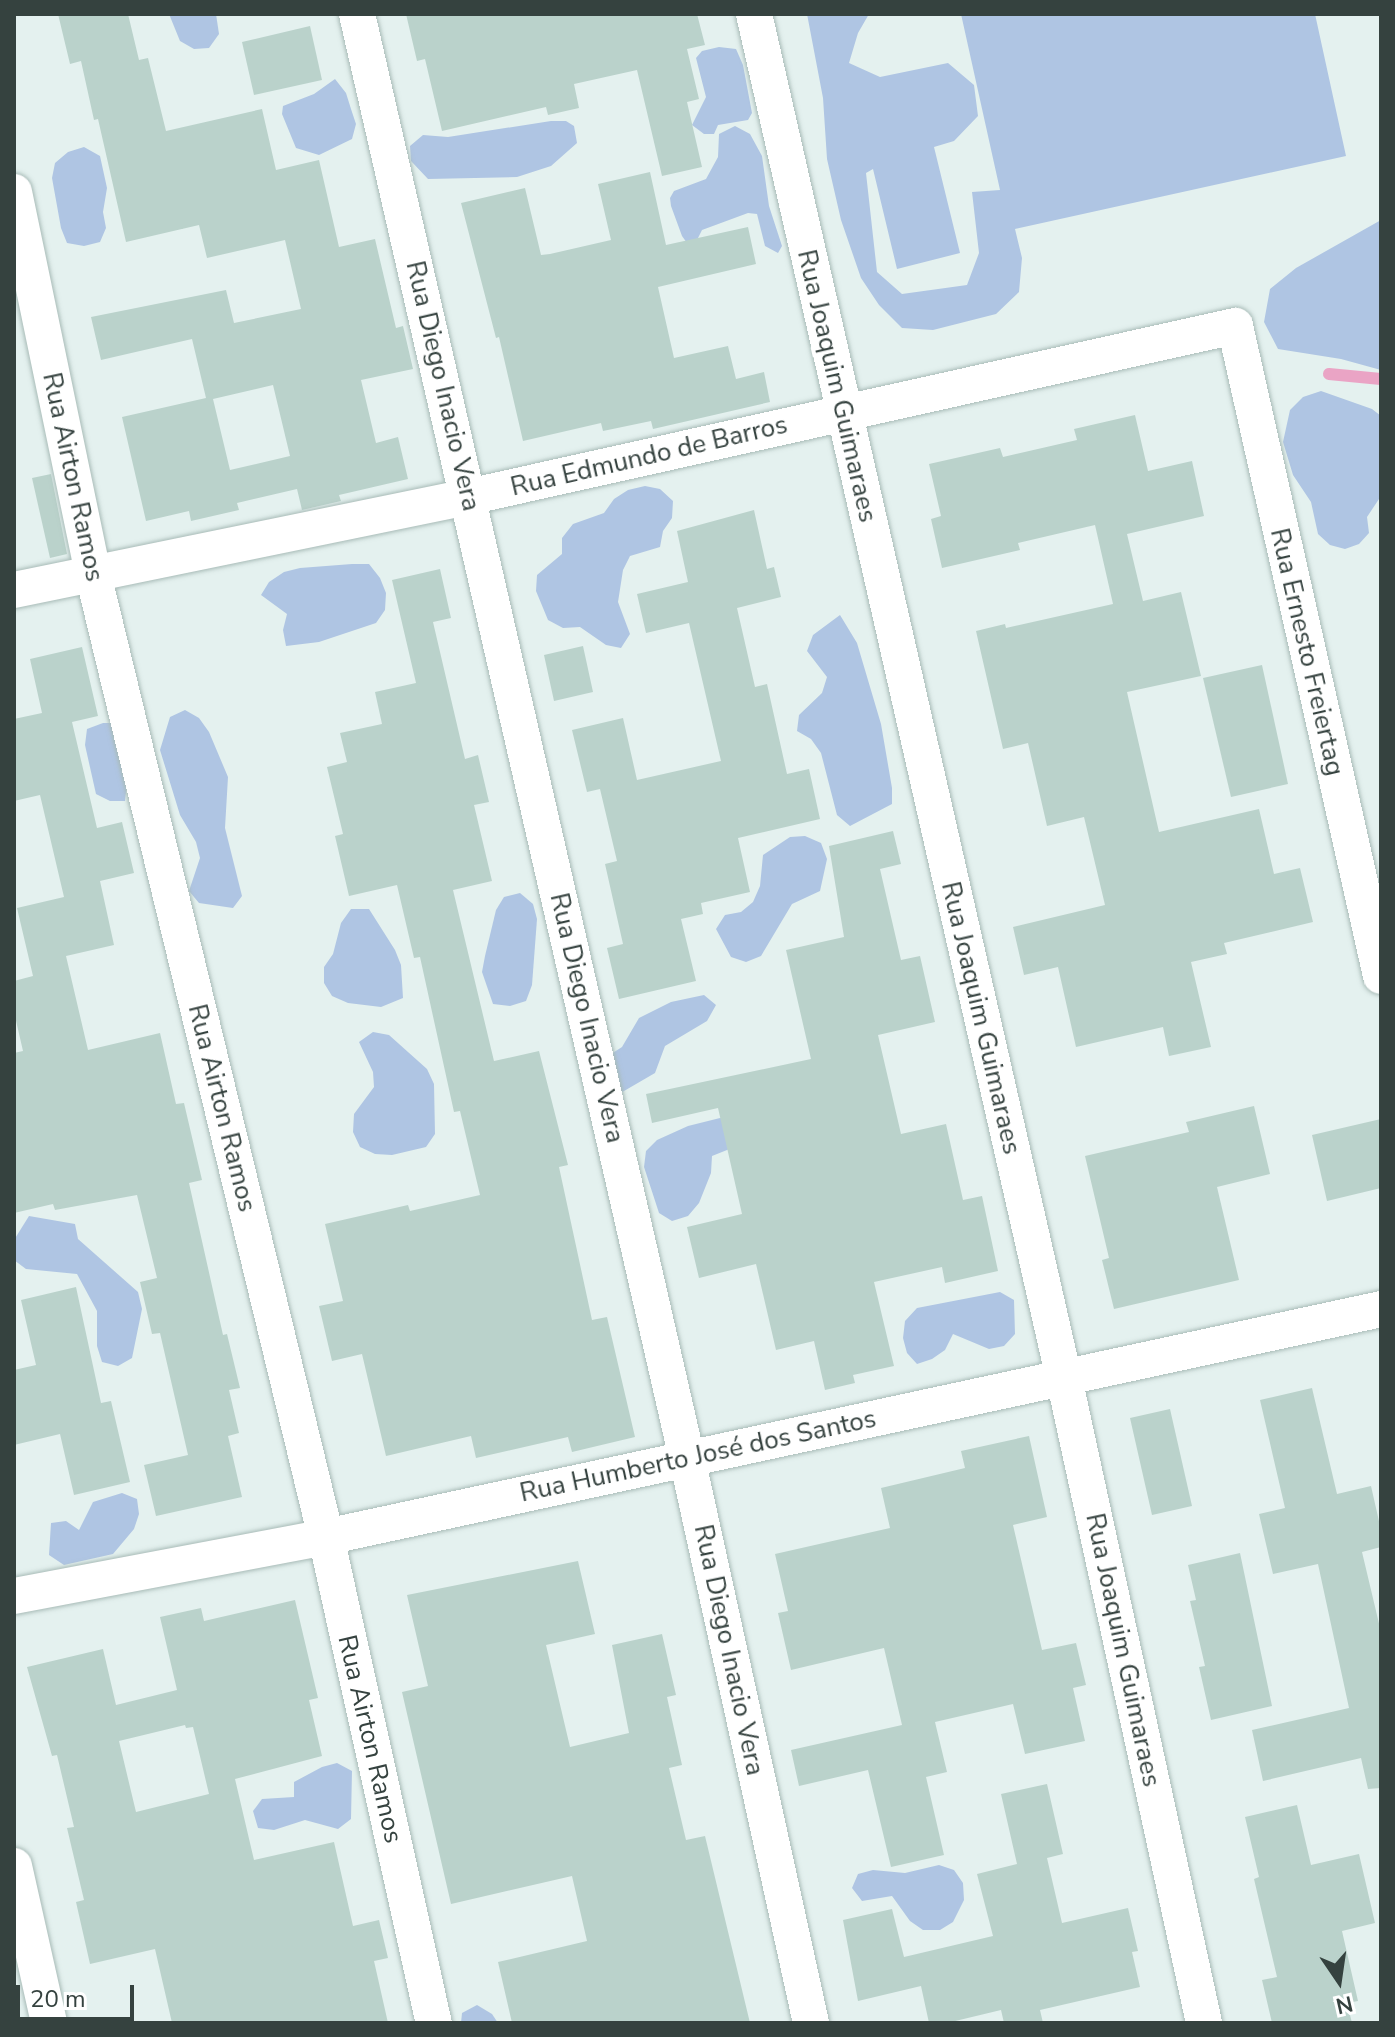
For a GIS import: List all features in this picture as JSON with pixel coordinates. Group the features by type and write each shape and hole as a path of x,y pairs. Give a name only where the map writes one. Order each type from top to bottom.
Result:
{"street":[{"name":"Rua Diego Inacio Vera","path":"357,14 687,1458 811,2023"},
{"name":"Rua Joaquim Guimaraes","path":"754,14 1064,1378 1204,2023"},
{"name":"Rua Airton Ramos","path":"14,192 93,574 326,1537 434,2023"},
{"name":"Rua Edmundo de Barros","path":"14,590 468,497 1235,326"},
{"name":"Rua Ernesto Freiertag","path":"1235,326 1381,976"},
{"name":"Rua Humberto José dos Santos","path":"14,1596 326,1537 1381,1309"},
{"path":"14,1866 49,2023"}],"shaded area":[{"path":"169,14 216,14 219,34 209,48 194,49 180,41"},
{"path":"807,14 869,14 858,33 849,63 880,77 948,63 974,85 978,116 954,141 934,147 960,253 897,269 873,169 866,173 877,272 902,294 967,285 979,253 972,192 1000,190 961,14 1315,14 1346,156 1015,229 1022,258 1019,292 996,314 933,330 902,328 879,305 861,278 841,220 827,159 823,98"},
{"path":"719,47 736,49 743,65 752,113 748,120 718,125 714,134 704,134 692,125 706,97 696,58 702,51"},
{"path":"335,79 346,93 356,124 352,139 319,155 296,148 282,114 283,106 314,94"},
{"path":"566,121 574,126 577,143 551,166 517,177 428,179 411,161 410,146 423,135 448,137"},
{"path":"735,126 750,134 762,156 769,206 782,246 778,253 765,246 757,214 748,213 702,230 692,250 682,236 671,206 670,198 674,191 706,179 718,157 719,134"},
{"path":"84,147 100,156 107,188 103,212 106,228 100,242 84,246 67,243 61,228 52,178 55,163 68,152"},
{"path":"1381,220 1381,370 1341,359 1278,349 1264,322 1270,289 1296,268"},
{"path":"1321,391 1372,409 1381,416 1381,496 1367,517 1369,533 1359,544 1345,549 1330,545 1318,534 1311,502 1293,475 1283,442 1290,410 1303,397"},
{"path":"645,486 660,489 673,501 672,518 663,531 660,547 630,556 623,570 618,602 630,634 621,648 606,645 580,627 563,628 548,620 536,591 537,575 562,554 562,538 573,524 604,513 614,499 628,490"},
{"path":"369,564 380,578 386,593 385,610 376,623 319,642 286,646 283,630 287,614 261,595 269,582 284,572 300,568"},
{"path":"840,615 857,643 881,724 892,788 892,804 850,826 837,815 821,753 811,739 797,731 799,715 822,693 827,677 807,651 813,635"},
{"path":"185,710 199,718 209,732 228,777 225,828 242,896 233,908 199,903 189,891 200,858 196,842 180,815 160,750 170,717"},
{"path":"103,723 119,723 130,754 125,801 110,801 96,794 85,745 87,729"},
{"path":"805,836 821,843 827,859 820,891 792,904 761,956 746,962 731,957 716,929 725,915 741,912 753,902 760,886 763,855 790,837"},
{"path":"520,893 533,904 537,919 532,985 526,1001 510,1006 493,1004 482,972 496,910 504,897"},
{"path":"351,909 369,909 395,950 401,965 403,998 381,1007 348,1003 332,996 324,983 324,967 333,954 341,923"},
{"path":"704,995 716,1005 707,1021 665,1046 655,1073 612,1098 608,1056 622,1047 639,1018 671,1002"},
{"path":"373,1032 389,1035 427,1069 434,1084 435,1134 426,1147 392,1155 375,1154 360,1147 353,1132 354,1114 374,1087 373,1072 359,1042"},
{"path":"720,1118 737,1120 742,1144 712,1156 711,1173 699,1203 688,1216 672,1221 659,1213 644,1167 646,1151 657,1140 688,1126"},
{"path":"29,1216 75,1224 78,1239 138,1292 142,1309 132,1358 118,1366 102,1362 97,1346 97,1311 77,1274 26,1269 14,1260 14,1240"},
{"path":"1000,1292 1014,1300 1015,1334 1004,1346 989,1349 953,1334 945,1350 932,1359 917,1364 907,1353 903,1338 905,1321 917,1308"},
{"path":"122,1493 137,1499 139,1514 134,1529 113,1554 64,1565 49,1555 51,1523 66,1521 79,1530 93,1502"},
{"path":"337,1763 352,1771 351,1819 338,1829 305,1820 274,1830 258,1828 253,1811 262,1799 294,1797 294,1782 322,1767"},
{"path":"939,1865 954,1870 963,1883 964,1900 953,1922 940,1930 923,1930 910,1921 892,1896 862,1901 852,1888 858,1874 873,1870 905,1873"},
{"path":"477,2005 492,2014 498,2023 461,2023 462,2013"}],"building":[{"path":"58,14 128,14 139,60 148,58 166,131 262,109 276,170 319,160 339,247 375,239 396,328 403,326 413,369 361,380 376,443 398,437 408,479 339,495 341,501 302,510 297,489 237,503 239,510 191,521 189,511 146,521 122,417 206,398 192,339 101,360 91,317 226,290 234,323 301,309 285,240 207,258 199,225 126,242 98,119 94,120 81,61 70,64","holes":["273,385 290,456 230,470 213,399"]},
{"path":"406,14 697,14 705,45 687,49 699,99 687,102 702,167 662,176 637,70 574,84 579,108 548,115 546,107 442,131 425,59 417,61"},
{"path":"310,26 322,80 254,95 242,42"},
{"path":"650,172 666,245 748,227 756,264 658,287 674,358 728,346 736,379 764,372 770,402 653,429 651,421 603,431 601,423 523,441 499,337 496,338 461,203 525,188 541,255 550,254 611,240 598,184"},
{"path":"1135,415 1148,471 1192,461 1204,516 1127,534 1143,601 1181,592 1201,676 1127,692 1159,832 1259,809 1274,874 1300,868 1313,922 1224,943 1227,954 1191,962 1211,1047 1169,1056 1163,1027 1076,1047 1058,967 1024,975 1013,927 1105,905 1084,817 1047,826 1028,743 1003,749 976,631 1005,624 1006,628 1113,604 1095,525 1018,543 1020,550 942,568 931,519 941,516 929,464 1000,448 1003,457 1077,440 1074,429"},
{"path":"51,474 67,554 50,558 32,478"},
{"path":"754,510 767,569 774,567 781,597 737,608 755,687 767,684 787,774 809,769 820,819 738,838 750,892 701,903 703,914 681,919 696,981 619,999 607,948 623,944 605,864 617,861 600,789 587,792 572,730 623,718 637,780 721,761 689,623 646,633 637,594 688,582 677,531"},
{"path":"440,569 451,618 433,622 465,759 478,755 489,802 474,805 492,881 453,890 494,1061 539,1051 568,1165 559,1167 592,1320 607,1317 635,1437 572,1452 568,1437 476,1458 471,1436 386,1456 362,1354 332,1361 319,1306 343,1301 325,1224 408,1205 410,1211 480,1195 460,1111 454,1112 420,957 414,958 397,885 349,896 335,836 343,834 327,767 347,762 340,733 382,724 375,692 416,683 392,580"},
{"path":"583,646 593,692 554,701 544,655"},
{"path":"82,647 98,716 72,722 97,828 122,822 134,873 100,881 114,945 66,956 88,1050 160,1033 176,1104 184,1103 202,1180 189,1183 223,1335 227,1334 240,1388 229,1390 239,1433 228,1436 242,1497 156,1516 144,1465 188,1455 160,1333 152,1334 140,1282 157,1278 137,1195 55,1210 53,1204 14,1213 14,1053 23,1051 14,1012 14,981 33,976 17,908 64,897 40,795 14,801 14,719 42,713 30,659"},
{"path":"1262,665 1288,784 1231,797 1203,678"},
{"path":"893,831 901,864 880,869 901,960 920,956 935,1022 878,1035 901,1134 946,1124 963,1200 982,1196 998,1271 945,1283 942,1267 874,1282 894,1366 853,1375 855,1383 825,1390 814,1341 776,1350 756,1264 699,1278 687,1227 742,1214 718,1108 652,1123 646,1094 811,1059 786,950 844,937 829,846"},
{"path":"1254,1106 1270,1174 1217,1187 1239,1280 1114,1309 1102,1260 1109,1258 1085,1156 1189,1132 1186,1122"},
{"path":"1381,1119 1381,1188 1327,1201 1312,1135"},
{"path":"76,1287 101,1403 111,1401 130,1482 74,1495 60,1434 14,1445 14,1370 36,1365 21,1300"},
{"path":"1312,1388 1337,1494 1371,1486 1381,1530 1381,1547 1362,1552 1381,1632 1381,1788 1368,1789 1361,1758 1263,1781 1252,1730 1349,1708 1318,1564 1273,1574 1259,1514 1285,1508 1260,1400"},
{"path":"1170,1409 1192,1506 1152,1515 1130,1418"},
{"path":"1029,1436 1047,1517 1013,1525 1042,1650 1076,1643 1086,1685 1073,1688 1085,1741 1025,1754 1013,1704 935,1722 947,1772 926,1777 944,1855 891,1867 868,1770 799,1786 791,1750 902,1725 884,1648 791,1670 778,1613 788,1611 775,1554 890,1528 881,1488 965,1468 961,1451"},
{"path":"1240,1553 1272,1706 1211,1720 1199,1667 1205,1666 1190,1601 1196,1600 1188,1565"},
{"path":"578,1561 595,1634 546,1645 570,1747 629,1733 612,1645 662,1634 676,1695 667,1697 682,1765 669,1768 686,1840 705,1836 750,2023 512,2023 498,1962 587,1941 572,1876 451,1904 402,1692 428,1686 407,1595"},
{"path":"295,1600 318,1698 309,1700 322,1756 235,1779 254,1860 334,1842 353,1926 379,1920 388,1958 374,1961 388,2023 172,2023 155,1949 90,1964 76,1902 84,1900 67,1828 74,1827 57,1755 52,1756 27,1667 103,1649 116,1705 177,1690 160,1617 201,1608 204,1621","holes":["185,1725 186,1728 193,1727 209,1794 136,1812 119,1741"]},
{"path":"1047,1784 1063,1854 1047,1858 1062,1923 1128,1908 1138,1951 1132,1952 1140,1987 1040,2010 1043,2023 1004,2023 1001,2010 947,2023 929,2023 921,1986 858,2001 843,1920 892,1909 904,1957 993,1936 977,1874 1017,1864 1001,1794"},
{"path":"1297,1805 1311,1865 1359,1854 1375,1923 1342,1931 1358,2001 1347,2003 1352,2023 1272,2023 1262,1980 1277,1977 1254,1879 1259,1877 1245,1817"}],"waterway":[{"path":"1329,374 1381,379"}]}
